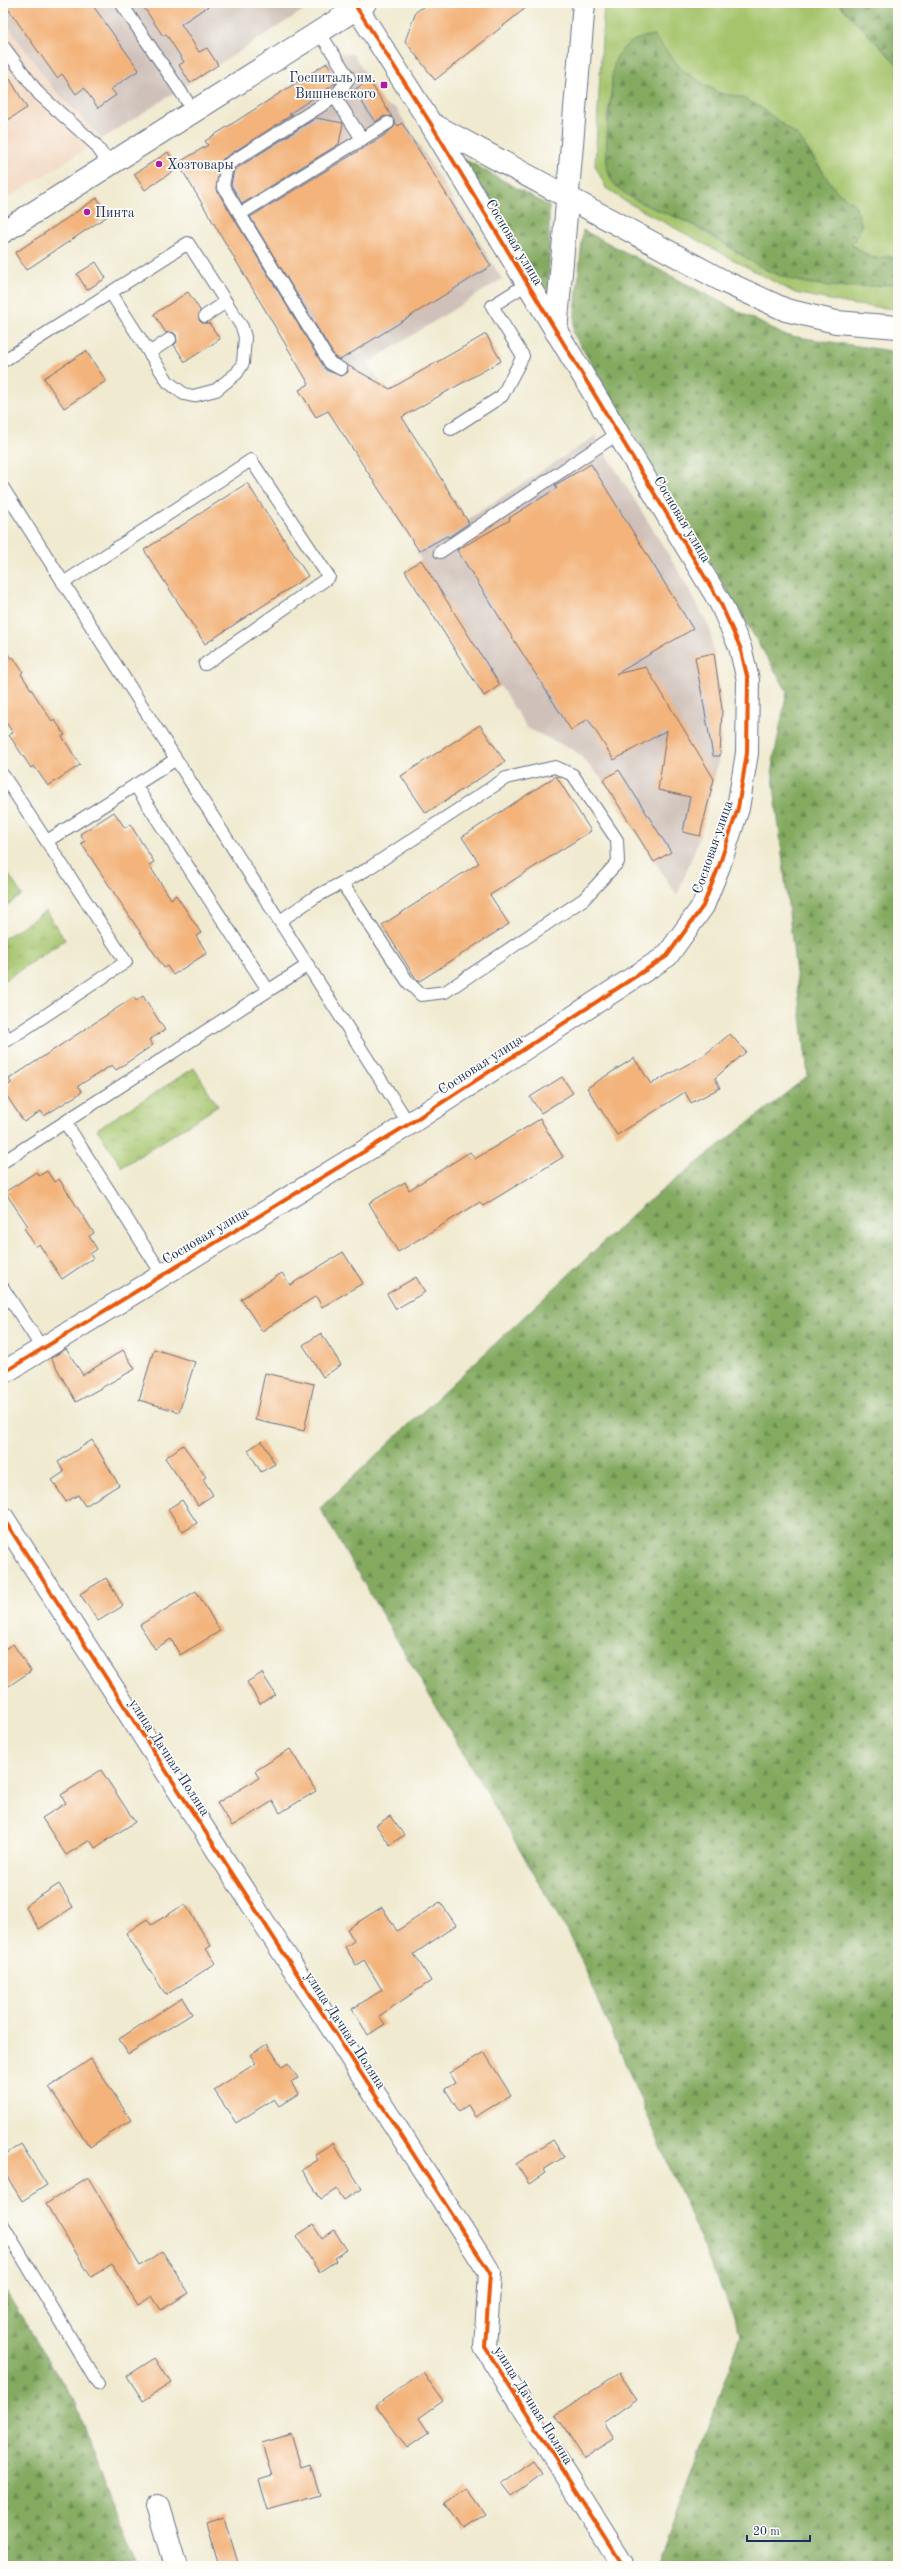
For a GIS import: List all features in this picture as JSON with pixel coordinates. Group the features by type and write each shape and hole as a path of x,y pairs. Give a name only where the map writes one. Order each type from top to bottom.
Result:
{"street":[{"path":"556,332 566,197 584,3"},
{"path":"3,232 194,110 361,6"},
{"name":"Сосновая улица","path":"42,1348 409,1124 667,956 703,906 738,808 747,753 749,710 748,680 740,647 720,602 619,433 527,284 361,6"},
{"path":"431,124 725,282 786,310 836,322 898,327"},
{"path":"3,1373 42,1348"},
{"name":"улица Дачная Поляна","path":"3,1518 490,2273 485,2347 624,2566"},
{"path":"158,2506 176,2566"}],"lane":[{"path":"121,3 194,110"},
{"path":"319,32 349,78 335,97 227,165 223,186 330,363 341,369"},
{"path":"3,46 39,94 95,144 109,164"},
{"path":"335,97 362,139"},
{"path":"240,214 388,123"},
{"path":"3,361 188,243 242,326 246,354 243,364 227,383 206,393 193,396 184,394 168,382 111,293"},
{"path":"451,429 502,396 523,356 492,306 527,284"},
{"path":"205,316 226,302"},
{"path":"149,352 170,339"},
{"path":"440,552 619,433"},
{"path":"63,583 251,460 329,577 205,664"},
{"path":"3,488 409,1124"},
{"path":"47,841 176,760"},
{"path":"280,921 315,897 366,870 506,778 555,767 573,775 617,840 618,862 584,899 445,992 421,995 408,982 342,883"},
{"path":"3,775 126,962 8,1040 3,1032"},
{"path":"135,785 268,990"},
{"path":"3,1162 308,965"},
{"path":"65,1122 162,1274"},
{"path":"3,1288 42,1348"},
{"path":"3,2225 98,2384"}],"shaded area":[{"path":"3,3 315,3 102,139 52,87 3,19"},
{"path":"3,19 52,87 102,139 3,201"},
{"path":"341,53 353,54 385,105 396,108 502,279 368,363 467,520 595,436 683,578 710,629 722,709 721,750 700,836 677,896 603,780 575,751 527,728 500,686 483,696 405,571 421,560 416,552 418,550 328,411 316,417 299,390 309,383 178,163 208,144 205,141"}],"green space":[{"path":"604,3 838,3 898,65 898,265 892,257 872,258 852,245 862,226 855,205 837,192 798,136 760,107 741,97 719,93 683,71 653,35 612,76 611,97 607,119 630,197 691,224 768,271 789,278 810,284 898,283 898,309 855,305 795,293 623,200 606,188 595,165"},
{"path":"838,3 898,3 898,65"},
{"path":"653,35 683,71 719,93 741,97 760,107 798,136 837,192 855,205 862,226 852,245 872,258 892,257 898,265 898,283 866,287 832,286 798,281 782,276 757,265 700,228 640,202 623,192 615,185 610,177 607,167 606,155 614,64 621,50 629,43"},
{"path":"459,156 549,206 549,306"},
{"path":"583,230 784,335 898,352 898,2566 658,2566 741,2335 574,1943 320,1508 641,1207 808,1076 772,768 787,691 573,333"},
{"path":"3,866 22,895 3,908"},
{"path":"46,911 65,940 5,980 3,939"},
{"path":"194,1068 218,1106 122,1167 97,1129"},
{"path":"3,2287 74,2401 137,2566 3,2566"}],"building":[{"path":"4,3 91,3 139,70 111,89 116,95 98,108 84,88 76,94 62,74 57,78"},
{"path":"141,3 213,3 181,24 199,52 207,48 218,65 190,83 179,65 184,62 166,34 163,36"},
{"path":"428,3 532,3 435,80 405,41 416,12"},
{"path":"327,63 338,80 336,83 289,114 293,114 223,159 220,164 216,189 326,370 342,376 348,372 347,365 390,389 486,334 501,361 402,417 469,523 449,537 447,536 419,551 328,411 316,417 299,390 309,384 178,163 208,145 205,141"},
{"path":"3,67 27,108 3,123"},
{"path":"369,80 392,117 384,116 375,122 354,90"},
{"path":"316,118 343,123 339,144 242,204 231,185 234,170"},
{"path":"395,122 398,126 402,123 491,266 340,360 335,357 250,217 383,136 394,127"},
{"path":"168,152 178,168 145,190 134,174"},
{"path":"97,198 109,215 26,270 15,253"},
{"path":"96,262 106,278 87,290 77,274"},
{"path":"188,292 200,310 199,320 202,323 209,323 220,339 185,362 174,345 177,342 176,335 173,332 166,333 154,314"},
{"path":"86,351 106,381 64,408 44,378"},
{"path":"591,464 693,629 616,674 646,667 714,779 700,836 683,832 690,797 658,790 667,730 614,760 588,719 571,730 457,550 510,520 509,518 557,488 555,485"},
{"path":"247,483 308,576 205,644 144,550"},
{"path":"421,560 500,685 484,696 405,571"},
{"path":"3,647 11,659 13,657 23,672 21,674 52,721 54,719 65,735 62,736 80,765 48,786 34,766 31,768 9,735 13,733 3,718"},
{"path":"714,653 722,709 720,756 713,756 695,657"},
{"path":"480,725 505,762 426,813 401,776"},
{"path":"619,770 671,852 654,862 603,780"},
{"path":"556,776 591,831 490,895 509,924 418,982 382,925 479,863 462,837"},
{"path":"114,812 125,828 130,824 154,862 149,865 171,899 176,895 201,933 196,936 207,953 173,975 167,966 164,968 81,843 85,841 80,834"},
{"path":"143,996 165,1030 149,1040 153,1045 116,1070 112,1065 78,1086 82,1092 44,1116 41,1111 24,1122 3,1090 11,1083 9,1079 134,997 136,1001"},
{"path":"730,1034 746,1052 715,1078 720,1088 691,1103 685,1092 617,1135 587,1088 634,1058 651,1084 703,1056"},
{"path":"562,1077 573,1093 541,1113 530,1097"},
{"path":"540,1119 563,1157 483,1206 480,1202 398,1252 369,1203 405,1182 409,1190 470,1152 475,1159"},
{"path":"47,1171 54,1182 59,1179 94,1233 89,1236 97,1249 90,1254 93,1258 62,1279 39,1244 36,1247 24,1228 28,1226 5,1192 36,1172 39,1176"},
{"path":"343,1252 363,1283 322,1307 316,1296 262,1331 241,1299 282,1273 290,1285"},
{"path":"416,1277 425,1292 396,1309 387,1294"},
{"path":"321,1333 341,1365 323,1377 303,1345"},
{"path":"66,1349 83,1375 123,1350 135,1369 76,1402 51,1358"},
{"path":"154,1349 195,1362 179,1412 139,1400"},
{"path":"265,1373 314,1384 304,1431 255,1420"},
{"path":"92,1440 119,1485 85,1506 78,1495 66,1502 52,1480 64,1472 58,1462"},
{"path":"262,1441 275,1464 261,1472 248,1450"},
{"path":"183,1445 206,1477 203,1479 213,1495 198,1505 165,1458"},
{"path":"182,1500 197,1523 183,1532 168,1509"},
{"path":"106,1578 123,1606 98,1621 80,1594"},
{"path":"196,1591 220,1631 180,1655 171,1639 155,1649 140,1625"},
{"path":"13,1644 31,1671 3,1690 3,1650"},
{"path":"262,1673 275,1694 260,1704 247,1682"},
{"path":"290,1749 316,1791 280,1813 273,1801 232,1826 217,1803 259,1778 255,1771"},
{"path":"101,1770 135,1822 95,1848 90,1840 66,1855 42,1818 66,1803 61,1795"},
{"path":"390,1816 404,1835 390,1845 376,1825"},
{"path":"59,1884 73,1907 39,1929 25,1906"},
{"path":"440,1902 456,1925 414,1954 431,1981 379,2016 385,2024 368,2035 352,2009 382,1990 364,1960 356,1965 345,1947 354,1941 347,1929 382,1907 397,1931"},
{"path":"185,1904 211,1946 206,1949 216,1963 166,1995 126,1933 147,1919 151,1925"},
{"path":"182,1998 192,2014 128,2054 119,2039"},
{"path":"267,2044 282,2067 288,2063 298,2078 291,2082 298,2094 279,2106 274,2099 236,2123 214,2090 256,2063 250,2055"},
{"path":"484,2052 511,2095 475,2117 468,2105 459,2111 445,2089 455,2083 449,2073"},
{"path":"91,2059 131,2120 90,2147 49,2087"},
{"path":"553,2140 564,2157 543,2170 545,2173 529,2184 516,2164"},
{"path":"333,2143 362,2189 344,2200 337,2189 321,2199 302,2170 318,2160 315,2154"},
{"path":"21,2144 47,2185 22,2201 3,2170 3,2156"},
{"path":"88,2177 140,2266 162,2251 189,2293 161,2310 152,2296 138,2305 112,2264 91,2277 46,2204"},
{"path":"313,2225 322,2239 334,2230 347,2250 334,2258 336,2261 319,2272 296,2236"},
{"path":"155,2358 171,2383 143,2401 127,2376"},
{"path":"423,2372 443,2401 419,2418 429,2433 407,2448 376,2405"},
{"path":"619,2373 637,2399 603,2423 613,2439 584,2458 556,2415"},
{"path":"291,2434 301,2467 310,2464 320,2495 268,2510 259,2480 272,2476 262,2443"},
{"path":"533,2461 542,2474 512,2496 502,2483"},
{"path":"467,2488 486,2514 463,2529 445,2503"},
{"path":"224,2517 239,2566 219,2566 206,2523"}],"cycle path":[{"path":"3,1373 409,1124 667,956 703,906 719,866 738,808 747,753 748,680 740,647 720,602 431,124 357,8"},
{"path":"3,1518 490,2273 485,2347 624,2566"}],"place":[{"name":"Госпиталь им. Вишневского","path":"384,85"},
{"name":"Хозтовары","path":"159,164"},
{"name":"Пинта","path":"87,212"}]}
